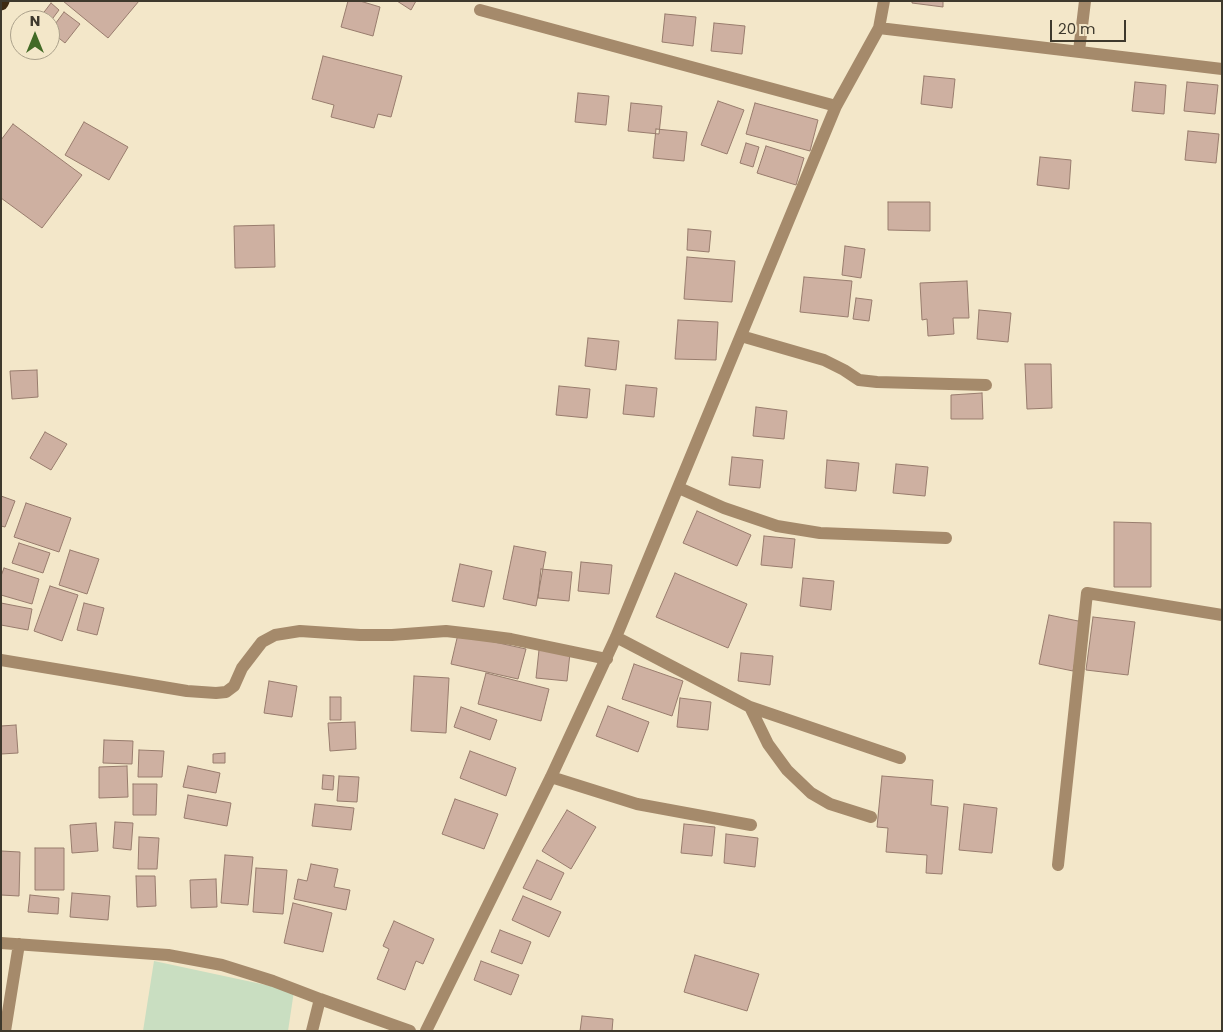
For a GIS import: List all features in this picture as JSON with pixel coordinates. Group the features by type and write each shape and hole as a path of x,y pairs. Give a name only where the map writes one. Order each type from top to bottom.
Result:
{"street":[{"path":"426,1031 551,777 616,637 836,106 879,28 884,1"},
{"path":"1079,52 1085,1"},
{"path":"480,10 836,106"},
{"path":"879,28 1222,69"},
{"path":"742,336 824,360 859,380 986,385"},
{"path":"679,488 724,508 777,526 820,533 946,538"},
{"path":"1058,865 1087,592 1222,615"},
{"path":"1,660 187,691 216,693 226,692 234,686 242,668 262,642 275,635 300,631 392,635 446,631 511,639 606,659"},
{"path":"616,637 750,707 900,758"},
{"path":"750,707 768,744 787,770 811,793 830,804 871,817"},
{"path":"551,777 637,804 751,825"},
{"path":"1,942 168,956 222,965 273,981 320,1000 410,1031"},
{"path":"5,1031 19,944"},
{"path":"312,1031 320,1000"}],"green space":[{"path":"154,961 294,991 288,1031 143,1031"}],"building":[{"path":"63,1 139,1 108,38"},
{"path":"348,1 360,1 380,7 373,36 341,27"},
{"path":"397,1 416,1 411,10"},
{"path":"912,1 943,1 943,7 912,3"},
{"path":"51,3 59,10 46,10"},
{"path":"64,12 80,24 65,43 60,39 60,17"},
{"path":"665,14 696,17 693,46 662,42"},
{"path":"714,23 745,26 742,54 711,51"},
{"path":"323,56 402,76 391,117 378,114 374,128 331,117 334,105 312,99"},
{"path":"924,76 955,79 952,108 921,104"},
{"path":"1135,82 1166,85 1164,114 1132,111"},
{"path":"1187,82 1218,85 1215,114 1184,111"},
{"path":"578,93 609,96 606,125 575,122"},
{"path":"718,101 744,110 727,154 701,145"},
{"path":"631,103 662,106 659,134 628,131"},
{"path":"755,103 818,120 810,151 746,134"},
{"path":"84,122 128,147 109,180 65,155"},
{"path":"13,124 82,175 42,228 1,198 1,140"},
{"path":"656,129 687,132 684,161 653,158"},
{"path":"1188,131 1219,134 1216,163 1185,160"},
{"path":"746,143 759,147 753,167 740,163"},
{"path":"766,146 804,158 796,185 757,173"},
{"path":"1040,157 1071,160 1069,189 1037,185"},
{"path":"888,202 930,202 930,231 888,230"},
{"path":"274,225 275,267 235,268 234,226"},
{"path":"688,229 711,231 709,252 687,250"},
{"path":"845,246 865,249 861,278 842,275"},
{"path":"687,257 735,261 732,302 684,299"},
{"path":"804,277 852,281 848,317 800,312"},
{"path":"967,281 969,318 953,318 954,334 928,336 927,319 922,320 920,283"},
{"path":"856,298 872,300 869,321 853,319"},
{"path":"979,310 1011,313 1008,342 977,339"},
{"path":"678,320 718,322 716,360 675,359"},
{"path":"588,338 619,341 616,370 585,366"},
{"path":"1025,364 1051,364 1052,408 1027,409"},
{"path":"37,370 38,397 12,399 10,371"},
{"path":"626,385 657,388 654,417 623,414"},
{"path":"559,386 590,389 587,418 556,415"},
{"path":"982,393 983,419 951,419 951,395"},
{"path":"756,407 787,411 784,439 753,436"},
{"path":"45,432 67,444 51,470 30,458"},
{"path":"732,457 763,460 760,488 729,485"},
{"path":"827,460 859,463 856,491 825,488"},
{"path":"896,464 928,467 925,496 893,493"},
{"path":"1,496 15,501 5,527 1,526"},
{"path":"26,503 71,518 59,552 14,537"},
{"path":"697,511 751,535 737,566 683,543"},
{"path":"1114,522 1151,523 1151,587 1114,587"},
{"path":"764,536 795,539 792,568 761,565"},
{"path":"19,543 50,553 43,573 12,563"},
{"path":"514,546 546,552 536,606 503,599"},
{"path":"70,550 99,559 87,594 59,585"},
{"path":"581,562 612,565 609,594 578,591"},
{"path":"460,564 492,571 484,607 452,601"},
{"path":"4,568 39,579 32,604 1,595 1,576"},
{"path":"541,569 572,572 569,601 538,598"},
{"path":"675,573 747,604 728,648 656,617"},
{"path":"803,578 834,581 831,610 800,606"},
{"path":"50,586 78,595 62,641 34,631"},
{"path":"1,603 32,609 28,630 1,625"},
{"path":"84,603 104,608 97,635 77,630"},
{"path":"1049,615 1083,622 1073,671 1039,664"},
{"path":"1093,617 1135,622 1128,675 1086,670"},
{"path":"458,634 526,649 518,679 451,664"},
{"path":"539,650 570,653 567,681 536,678"},
{"path":"741,653 773,656 770,685 738,681"},
{"path":"634,664 683,681 672,716 622,699"},
{"path":"486,673 549,689 541,721 478,704"},
{"path":"414,676 449,678 446,733 411,731"},
{"path":"269,681 297,686 292,717 264,713"},
{"path":"330,697 341,697 341,720 330,720"},
{"path":"680,698 711,702 708,730 677,727"},
{"path":"608,706 649,722 638,752 596,736"},
{"path":"461,707 497,720 490,740 454,727"},
{"path":"355,722 356,749 330,751 328,723"},
{"path":"16,725 18,753 1,754 1,726"},
{"path":"104,740 133,741 132,764 103,763"},
{"path":"139,750 164,751 162,777 138,777"},
{"path":"470,751 516,768 506,796 460,778"},
{"path":"225,753 225,763 213,763 213,754"},
{"path":"127,766 128,797 99,798 99,767"},
{"path":"188,766 220,773 216,793 183,787"},
{"path":"323,775 334,776 333,790 322,789"},
{"path":"339,776 359,777 357,802 337,801"},
{"path":"882,776 933,780 931,805 948,807 942,874 926,873 927,855 886,852 888,828 877,827"},
{"path":"133,784 157,784 156,815 133,815"},
{"path":"188,795 231,803 227,826 184,818"},
{"path":"455,799 498,814 484,849 442,834"},
{"path":"315,804 354,808 351,830 312,826"},
{"path":"964,804 997,808 992,853 959,850"},
{"path":"567,810 596,827 571,869 542,851"},
{"path":"115,822 133,823 131,850 113,848"},
{"path":"96,823 98,851 72,853 70,825"},
{"path":"684,824 715,827 712,856 681,853"},
{"path":"726,834 758,838 755,867 724,863"},
{"path":"139,837 159,838 157,869 138,869"},
{"path":"35,848 64,848 64,890 35,890"},
{"path":"1,851 20,852 19,896 1,895"},
{"path":"225,855 253,857 248,905 221,903"},
{"path":"537,860 564,873 551,900 523,888"},
{"path":"311,864 338,869 334,887 350,890 346,910 294,899 298,879 307,881"},
{"path":"256,868 287,870 283,914 253,912"},
{"path":"136,876 155,876 156,906 137,907"},
{"path":"216,879 217,907 191,908 190,880"},
{"path":"72,893 110,896 108,920 70,917"},
{"path":"30,895 59,898 58,914 28,912"},
{"path":"523,896 561,912 549,937 512,920"},
{"path":"293,903 332,913 323,952 284,943"},
{"path":"394,921 434,939 423,964 416,961 405,990 377,979 389,949 383,946"},
{"path":"500,930 531,942 522,964 491,952"},
{"path":"695,955 759,974 747,1011 684,992"},
{"path":"481,961 519,975 511,995 474,980"},
{"path":"582,1016 613,1019 612,1031 580,1031"}]}
